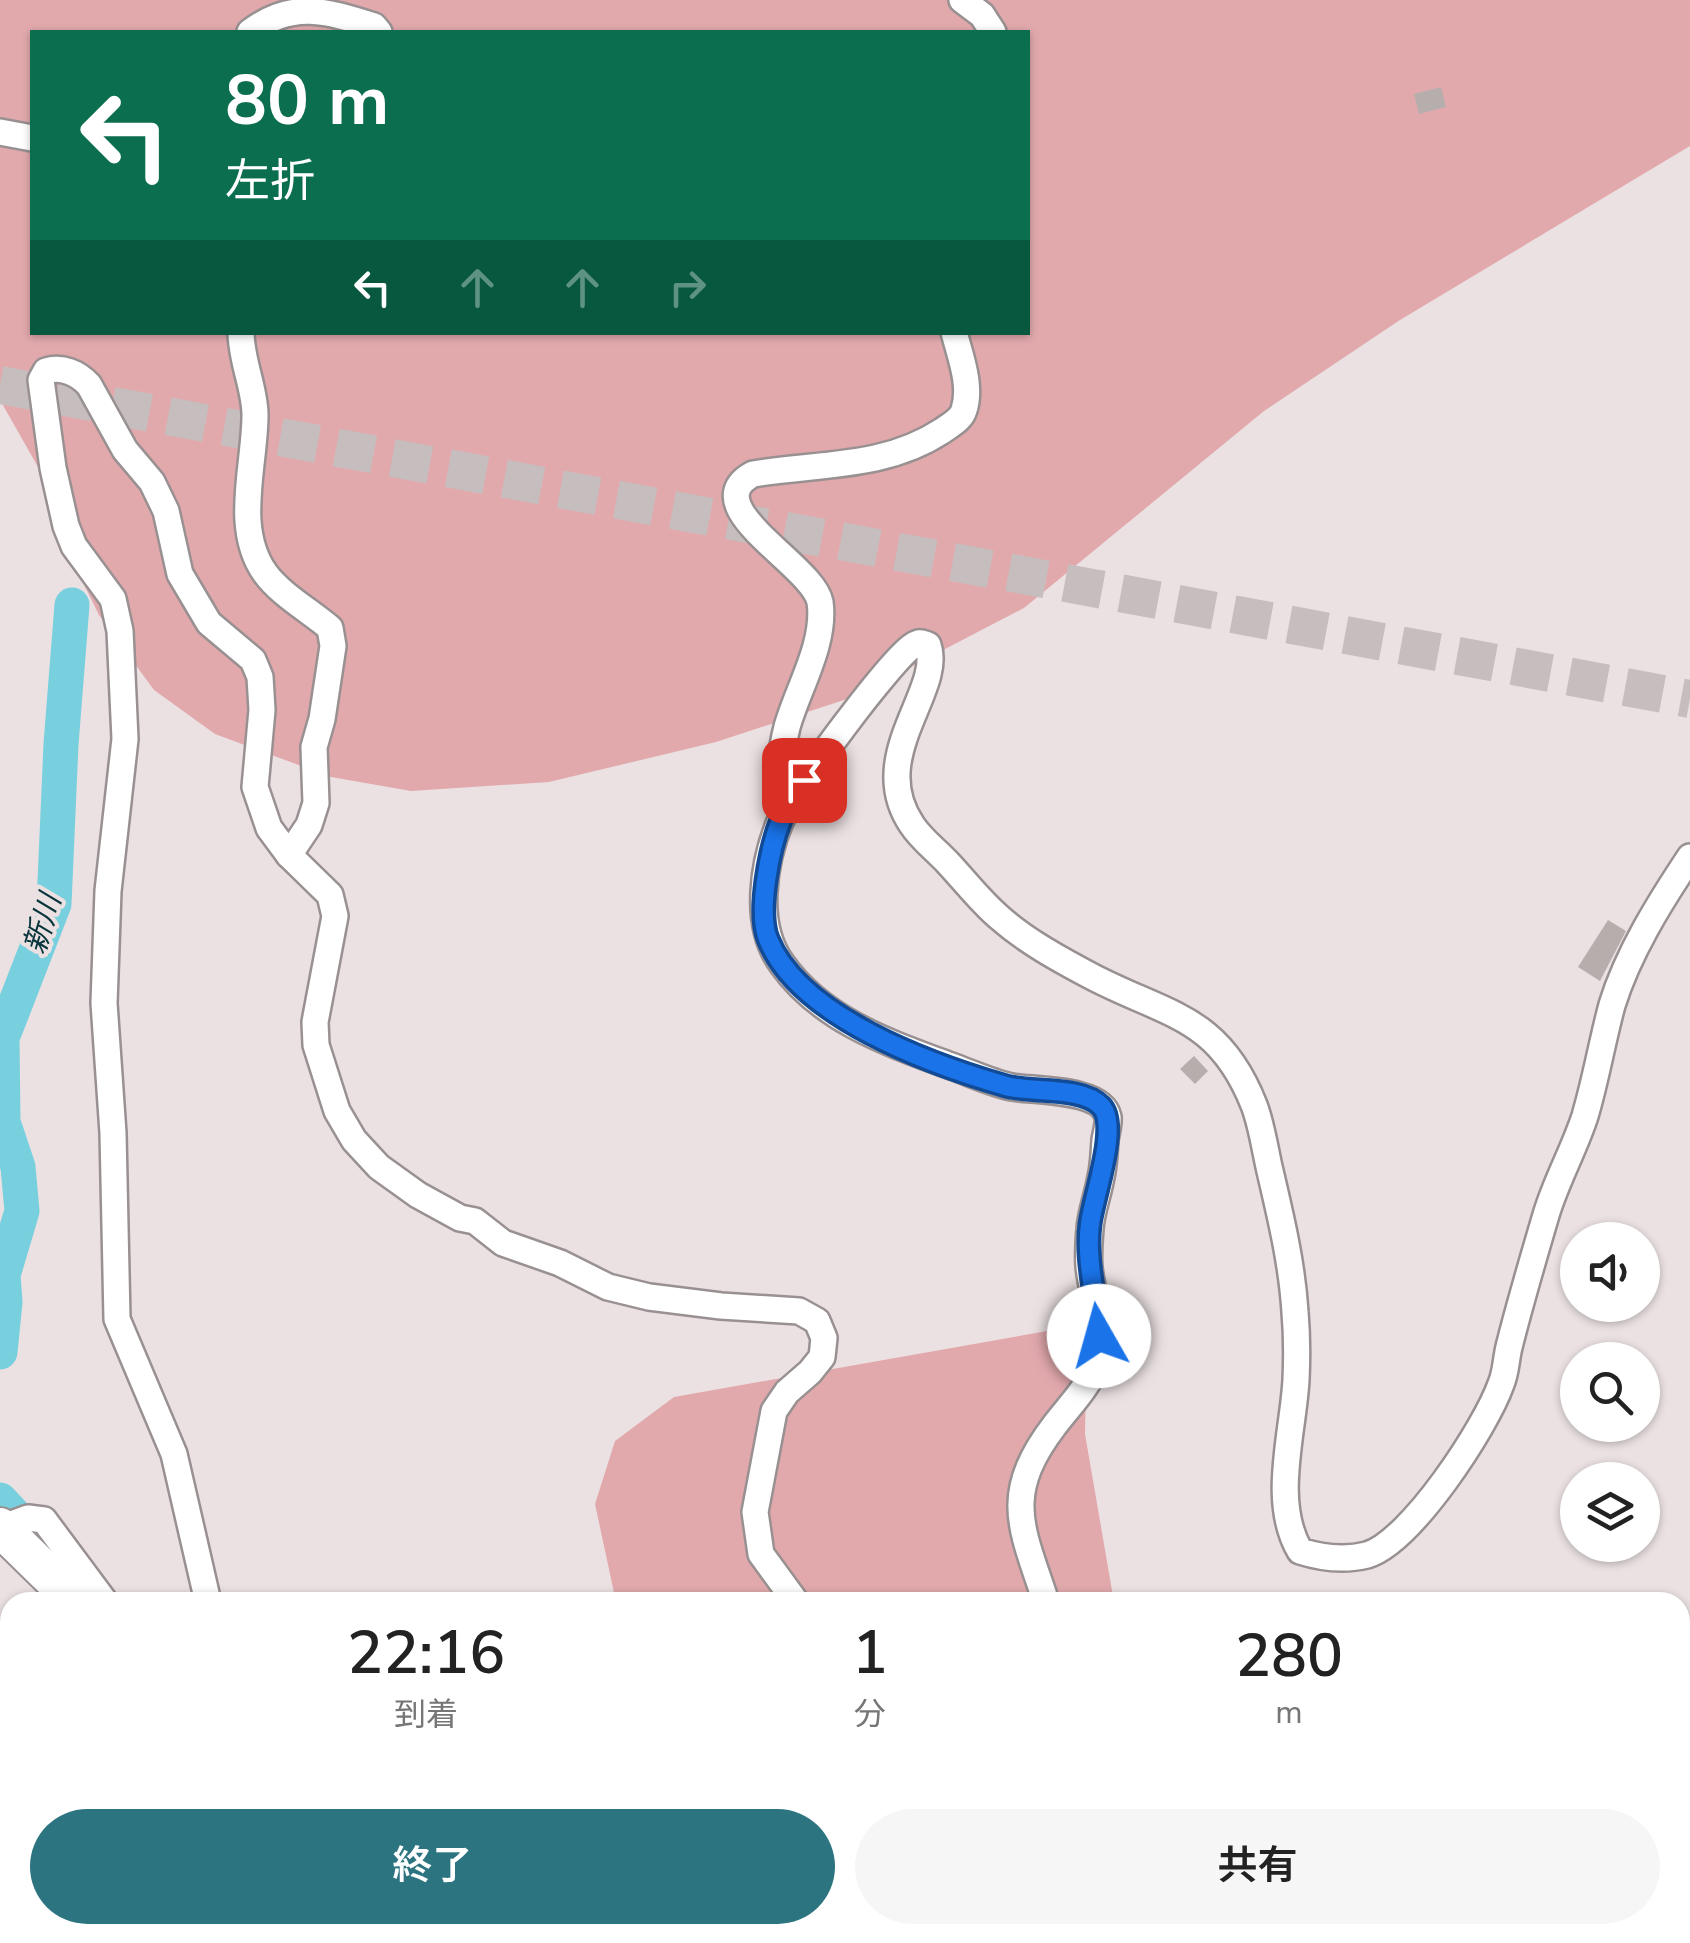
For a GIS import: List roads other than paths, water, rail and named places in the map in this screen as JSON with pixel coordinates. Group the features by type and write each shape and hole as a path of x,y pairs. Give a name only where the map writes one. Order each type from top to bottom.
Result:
{"highway":[{"path":"1,1527 63,1592"}],"street":[{"path":"962,0 982,15 992,30"},
{"path":"254,30 288,11 310,9 377,30"},
{"path":"0,132 30,138"},
{"path":"240,335 255,408 248,491 254,554 267,576 330,628 333,646 314,747 316,803 309,825 289,855"},
{"path":"782,818 780,761 787,727 819,633 820,600 799,569 745,520 735,493 741,480 753,474 869,460 906,448 957,421 964,411 966,385 955,335"},
{"path":"206,1592 174,1454 116,1320 113,1132 104,1003 108,892 125,740 120,631 113,599 74,546 66,526 53,468 42,380 46,372 64,370 82,377 89,385 126,450 152,482 166,511 180,574 209,624 253,660 260,677 262,710 256,787 269,828 289,855 330,895 335,916 316,1022 316,1045 337,1111 354,1140 379,1168 418,1195 475,1222 504,1244 560,1263 608,1286 649,1297 720,1306 799,1310 817,1322 824,1338 822,1357 787,1392 774,1412 755,1512 761,1554 789,1592"},
{"path":"1043,1592 1021,1523 1019,1491 1034,1456 1075,1402 1098,1362 1097,1301 1089,1268 1090,1223 1101,1178 1108,1117 1100,1104 1090,1100 1064,1092 1009,1087 866,1035 794,980 766,936 770,857 782,818 804,780 886,674 913,645 928,645 932,655 904,729 899,754 898,794 912,824 1000,919 1092,976 1205,1030 1238,1069 1250,1096 1288,1251 1296,1312 1296,1382 1287,1456 1287,1508 1292,1538 1300,1551 1326,1560 1368,1554 1412,1521 1463,1456 1488,1414 1502,1382 1548,1209 1599,1071 1612,1007 1624,974 1690,857"},
{"path":"1,1527 28,1518 44,1520 98,1592"}],"waterway":[{"name":"新川","path":"0,1352 5,1302 3,1275 22,1211 18,1167 3,1122 2,1038 54,904 72,605"},
{"name":"新川","path":"0,1500 44,1547"}],"tunnel":[{"path":"0,385 1690,699"}]}
